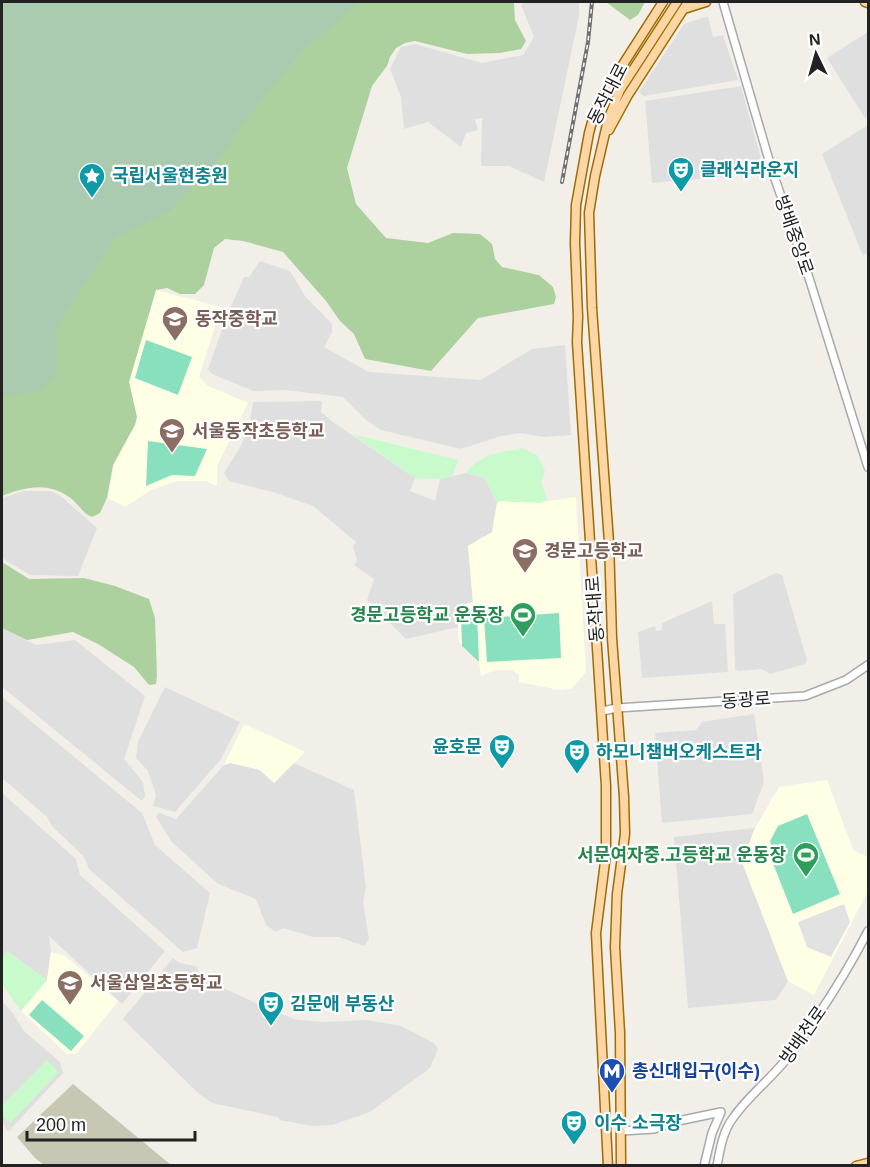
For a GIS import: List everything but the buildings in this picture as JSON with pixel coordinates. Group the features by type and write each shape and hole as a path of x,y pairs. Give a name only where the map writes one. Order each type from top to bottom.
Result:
{"main road":[{"name":"동작대로","path":"608,1166 596,967 596,933 607,842 606,786 578,342 574,243 578,188 595,111 663,2"},
{"name":"동작대로","path":"621,1166 620,1032 615,947 617,894 625,834 624,797 592,308 589,213 608,120 620,90 677,2"},
{"path":"686,6 706,2"},
{"name":"동작대로","path":"605,138 628,95 686,6"},
{"path":"589,133 600,132 605,138"},
{"path":"856,1166 868,1163"}],"street":[{"name":"방배중앙로","path":"723,2 771,167 810,281 868,467"},
{"name":"동광로","path":"602,711 617,708 805,696 846,680 868,665"},
{"name":"방배천로","path":"717,1166 722,1143 732,1119 776,1073 802,1039 868,931"},
{"path":"622,1131 654,1129 678,1121 721,1112 712,1133 704,1166"}],"shaded area":[{"name":"국립서울현충원","path":"2,2 358,2 298,56 245,120 216,163 169,212 115,238 57,325 55,376 40,392 2,395"},
{"path":"523,2 579,2 579,16 544,182 509,166 481,166 482,118 475,119 478,130 466,133 461,147 428,122 404,129 401,97 390,69 401,47 415,44 482,63 523,55 534,37 521,5"},
{"path":"708,16 713,37 723,35 738,80 644,96 639,92 684,24"},
{"path":"868,32 868,115 865,118 827,58"},
{"path":"741,86 763,166 722,177 652,183 645,101"},
{"path":"868,125 868,252 863,256 822,154"},
{"path":"260,261 290,271 305,296 332,324 332,332 324,347 369,372 481,380 532,349 565,345 571,435 544,437 520,433 501,436 461,449 381,430 366,420 343,397 286,390 253,391 212,374 208,369 228,313 244,277 249,277"},
{"path":"156,290 221,307 199,377 208,386 248,403 217,466 217,486 206,481 177,481 151,490 125,507 108,498 114,465 137,417 129,382"},
{"path":"322,401 321,412 333,422 415,478 410,491 435,501 440,479 466,473 485,478 497,503 492,532 468,546 473,603 457,606 458,627 406,639 367,600 374,579 354,565 357,561 353,546 356,542 313,506 273,492 229,481 224,473 249,428 253,402"},
{"path":"24,491 50,491 61,496 97,528 78,576 30,575 2,558 2,498"},
{"name":"경문고등학교","path":"576,497 586,672 571,689 560,690 519,682 519,675 512,670 495,670 481,676 479,662 459,642 457,606 473,602 468,546 492,532 499,501 542,502"},
{"path":"776,573 782,575 807,660 805,664 770,674 761,669 738,671 735,669 733,594"},
{"path":"712,601 714,624 725,624 728,672 642,678 638,632 655,626 656,631 662,630 662,623"},
{"path":"2,628 36,645 75,640 145,696 124,759 143,782 145,796 142,801 2,687"},
{"path":"165,687 240,722 221,759 175,812 153,806 156,795 148,771 136,758 138,742"},
{"path":"2,697 142,813 155,845 210,893 197,948 183,952 89,869 84,857 52,826 47,817 2,778"},
{"path":"754,714 764,782 752,814 662,823 655,733 696,730 702,722"},
{"path":"244,724 305,752 274,783 260,770 231,763 224,765"},
{"path":"231,763 260,770 274,783 294,763 354,790 366,888 363,901 369,939 364,946 339,937 313,937 283,928 276,932 266,925 256,899 218,884 172,842 156,817 159,813 176,819 224,765"},
{"path":"827,780 853,850 868,857 868,891 814,995 788,981 742,862 755,828 779,787"},
{"path":"2,793 76,859 80,875 165,951 122,1004 49,936 51,952 47,980 7,951 2,957"},
{"path":"755,828 742,862 788,981 776,1000 688,1008 674,837"},
{"path":"844,904 850,922 831,957 807,947 798,922"},
{"name":"서울삼일초등학교","path":"51,952 65,956 118,1001 76,1054 67,1054 21,1011 47,980"},
{"path":"173,958 180,963 196,966 202,978 298,1020 325,1022 366,1020 401,1026 434,1043 438,1049 430,1068 370,1112 332,1125 312,1126 212,1103 198,1093 123,1019"},
{"path":"2,1001 23,1030 60,1062 63,1073 8,1132 2,1121"},
{"path":"73,1084 171,1165 44,1165 35,1158 17,1137"}],"green space":[{"path":"74,2 514,2 515,20 526,41 521,49 500,53 467,54 415,41 396,48 387,66 372,86 347,168 356,204 386,238 428,243 453,233 480,234 492,244 495,259 502,267 539,275 553,287 556,297 554,304 478,318 431,371 365,359 354,334 340,321 326,301 283,252 243,241 225,239 214,248 204,285 195,294 180,294 167,288 156,290 129,382 137,417 135,425 113,465 107,498 100,513 89,516 66,495 48,488 30,488 2,496 2,82"},
{"path":"606,2 645,2 638,15 630,20"},
{"path":"146,340 192,357 178,395 135,378"},
{"path":"352,434 458,460 452,476 440,479 415,478"},
{"path":"148,441 207,449 195,476 172,475 146,486"},
{"path":"522,448 537,455 545,471 541,482 547,499 541,503 500,501 497,503 485,478 466,473 485,457"},
{"path":"2,562 29,579 84,578 115,586 149,599 155,618 156,684 149,685 134,667 98,644 73,632 27,640 2,628"},
{"name":"경문고등학교 운동장","path":"559,613 561,658 487,662 484,618"},
{"path":"477,614 479,662 462,646 461,615"},
{"name":"서문여자중.고등학교 운동장","path":"807,814 840,894 793,914 772,861 774,854 770,841 778,826"},
{"path":"7,951 47,980 21,1011 2,984 2,957"},
{"path":"42,1000 84,1036 71,1051 29,1015"},
{"path":"47,1060 59,1072 10,1123 2,1115 2,1105"}],"railway":[{"path":"562,182 588,42 592,2"}],"place":[{"name":"클래식라운지","path":"681,193"},
{"name":"국립서울현충원","path":"92,199"},
{"name":"동작중학교","path":"175,342"},
{"name":"서울동작초등학교","path":"172,454"},
{"name":"경문고등학교","path":"525,574"},
{"name":"경문고등학교 운동장","path":"523,638"},
{"name":"윤호문","path":"502,770"},
{"name":"하모니챔버오케스트라","path":"577,775"},
{"name":"서문여자중.고등학교 운동장","path":"806,878"},
{"name":"서울삼일초등학교","path":"70,1006"},
{"name":"김문애 부동산","path":"271,1027"},
{"name":"총신대입구(이수)","path":"612,1094"},
{"name":"이수 소극장","path":"574,1146"}]}
